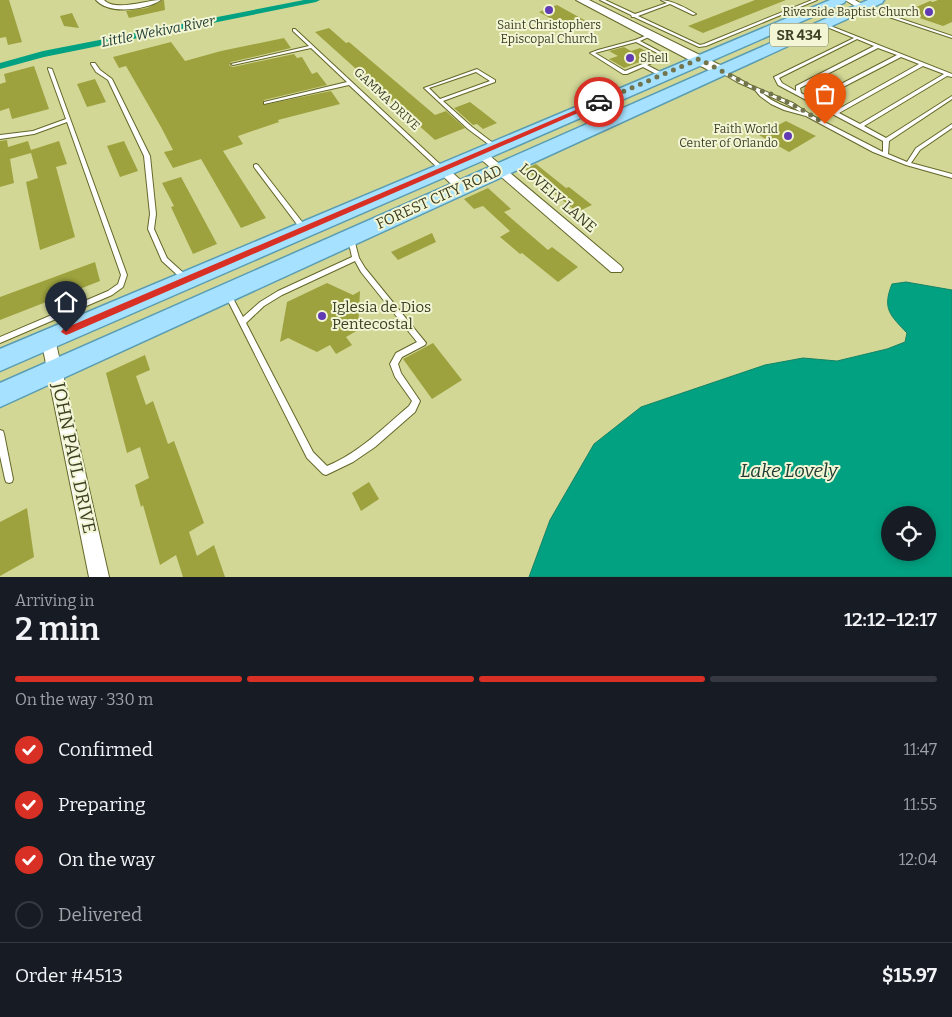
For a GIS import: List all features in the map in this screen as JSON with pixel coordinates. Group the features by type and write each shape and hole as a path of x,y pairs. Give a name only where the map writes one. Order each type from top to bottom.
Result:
{"main road":[{"name":"FOREST CITY ROAD","path":"0,360 46,330 187,280 442,169 840,0"},
{"name":"FOREST CITY ROAD","path":"0,395 878,0"}],"street":[{"path":"100,0 103,5 113,8 157,0"},
{"path":"581,0 719,70"},
{"path":"849,0 863,7"},
{"name":"LOVELY LANE","path":"487,150 499,169 616,269"},
{"name":"GAMMA DRIVE","path":"442,169 461,187"},
{"name":"JOHN PAUL DRIVE","path":"46,330 100,577"}],"lane":[{"path":"602,0 693,44 705,46 815,0"},
{"path":"663,0 694,14"},
{"path":"622,20 670,3"},
{"path":"863,7 952,37"},
{"path":"823,24 949,75"},
{"name":"GAMMA DRIVE","path":"294,30 442,169"},
{"path":"638,41 666,56 625,73 592,53 617,44 624,46 651,35"},
{"path":"857,38 776,77 780,84 886,140"},
{"path":"233,64 312,46"},
{"path":"799,94 798,87 878,46"},
{"path":"814,102 818,98 901,55"},
{"path":"93,64 98,71 110,79 147,156 153,214 151,229 164,259 187,280"},
{"path":"835,113 923,64"},
{"path":"643,65 662,75"},
{"path":"0,340 46,330 110,292 120,285 124,276 50,69"},
{"path":"441,100 493,81 476,70 426,88 470,128 487,150"},
{"path":"719,70 758,90 762,97 790,111 809,116 908,164 952,176"},
{"path":"861,126 949,75"},
{"path":"266,103 350,83"},
{"path":"886,140 952,97"},
{"path":"0,137 34,132 68,120"},
{"path":"908,164 918,148 952,126"},
{"path":"885,154 886,140"},
{"path":"256,166 304,229"},
{"path":"227,292 310,455 326,471 338,467 356,456 412,408 416,402 398,375 394,364 399,356 422,343 363,270 356,258 351,236"},
{"path":"242,323 262,304 280,293 356,258"},
{"path":"0,434 9,479"}],"water":[{"name":"Lake Lovely","path":"906,282 952,290 952,577 529,577 550,520 594,444 641,407 765,365 803,358 837,361 887,349 905,342 907,333 889,311 889,293 892,284"}],"building":[{"path":"0,0 9,0 22,42 8,45 6,37 0,38"},
{"path":"163,0 165,10 129,18 126,11 147,8"},
{"path":"755,0 786,0 703,33 688,26"},
{"name":"Riverside Baptist Church","path":"952,0 952,22 943,26 908,14 917,10 914,8 930,1"},
{"path":"557,5 586,21 566,27 539,12"},
{"path":"72,13 79,28 64,26 60,16"},
{"path":"329,28 346,43 349,42 435,115 446,111 465,128 435,140 315,32"},
{"path":"284,38 291,48 231,62 229,65 233,67 294,54 297,58 302,57 312,74 317,72 327,85 264,100 263,105 331,91 340,104 278,120 279,122 238,136 243,144 223,151 266,218 241,228 201,159 173,168 164,152 173,150 161,127 126,66 119,68 113,57 171,42 185,61 221,51"},
{"path":"624,47 631,51 640,48 655,56 624,68 609,59 618,56 609,51"},
{"path":"34,66 49,109 12,119 9,108 0,111 0,84 6,82 4,74"},
{"path":"95,79 106,102 87,107 77,84"},
{"path":"470,102 497,123 483,129 477,124 473,125 454,108"},
{"name":"Faith World Center of Orlando","path":"786,121 816,136 789,152 759,135"},
{"path":"7,140 8,147 28,141 31,150 59,141 67,164 56,167 75,237 40,250 26,182 38,178 31,153 10,159 14,183 0,187 0,141"},
{"path":"124,141 138,171 120,177 107,146"},
{"path":"536,164 566,188 569,187 592,205 577,212 525,169"},
{"path":"181,177 217,244 193,254 171,207 174,206 162,183"},
{"path":"488,188 511,209 504,212 548,250 552,247 578,267 558,282 500,237 510,231 483,206 474,209 464,199"},
{"path":"432,233 436,242 398,260 391,252"},
{"path":"95,262 100,281 0,320 0,297"},
{"name":"Iglesia de Dios Pentecostal","path":"327,283 353,295 360,291 358,330 346,337 352,345 336,354 330,345 317,352 288,338 280,342 287,302"},
{"path":"433,343 462,380 432,399 403,359"},
{"path":"145,355 150,370 136,376 146,405 153,401 168,444 174,441 204,523 189,532 197,556 214,545 225,577 183,577 176,555 160,565 143,505 141,507 135,485 149,478 140,447 127,453 106,373"},
{"path":"369,482 379,499 361,511 352,493"},
{"path":"27,508 34,557 0,576 0,522"}],"waterway":[{"name":"Little Wekiva River","path":"0,66 43,54 316,0"}],"way so far":[{"path":"599,102 699,59 758,90 771,94 801,109 809,116 825,124"}],"place":[{"name":"Saint Christophers Episcopal Church","path":"549,10"},
{"name":"Riverside Baptist Church","path":"929,12"},
{"name":"Shell","path":"630,58"},
{"name":"Faith World Center of Orlando","path":"788,136"},
{"name":"Iglesia de Dios Pentecostal","path":"322,316"}],"route":[{"path":"66,332 599,102"}]}
